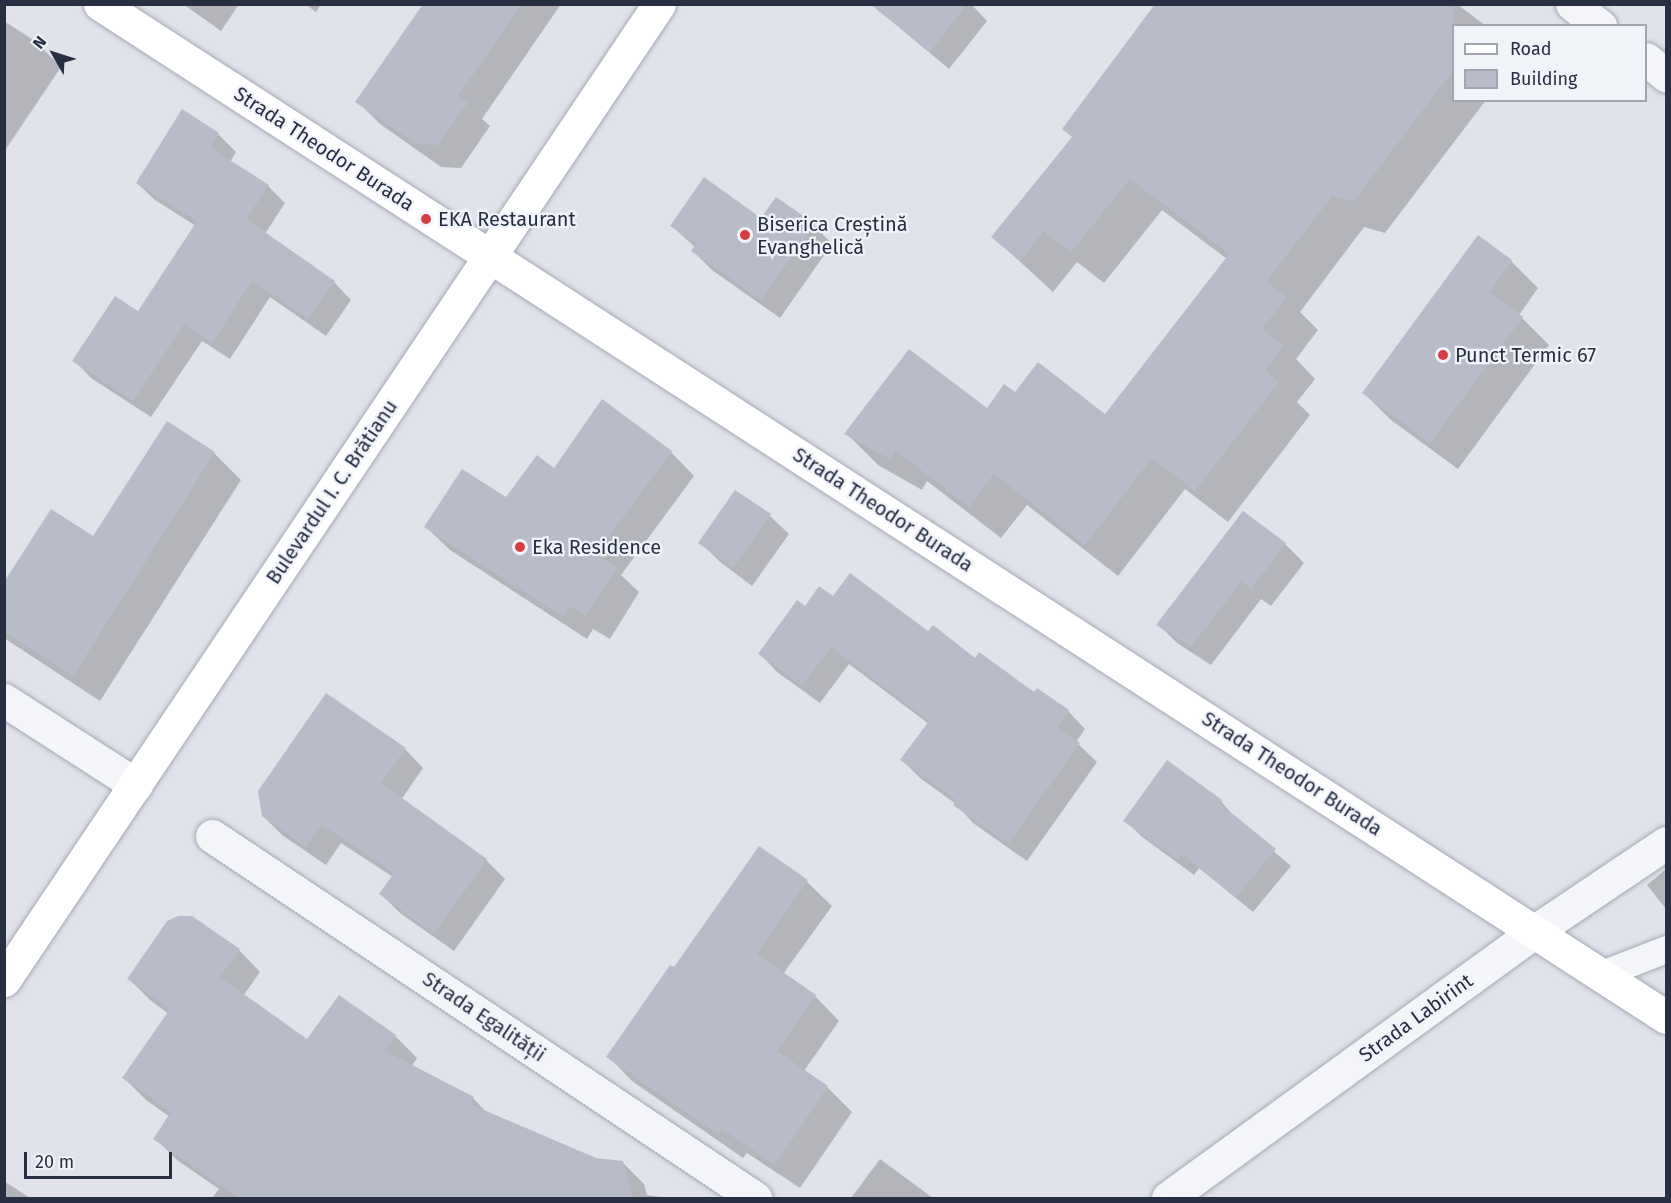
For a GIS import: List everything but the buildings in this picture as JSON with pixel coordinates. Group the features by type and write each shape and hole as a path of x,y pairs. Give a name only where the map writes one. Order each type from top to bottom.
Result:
{"street":[{"name":"Strada Theodor Burada","path":"100,4 1666,1017"},
{"name":"Bulevardul I. C. Brătianu","path":"4,980 659,4"},
{"path":"1572,4 1597,24"},
{"path":"1647,60 1666,75"},
{"path":"4,700 136,785"},
{"name":"Strada Egalității","path":"212,836 755,1198"},
{"name":"Strada Labirint","path":"1168,1198 1534,931 1666,843"}],"lane":[{"path":"1602,975 1666,949"}],"place":[{"name":"EKA Restaurant","path":"426,219"},
{"name":"Biserica Creștină Evanghelică","path":"745,235"},
{"name":"Punct Termic 67","path":"1443,355"},
{"name":"Eka Residence","path":"520,547"}]}
